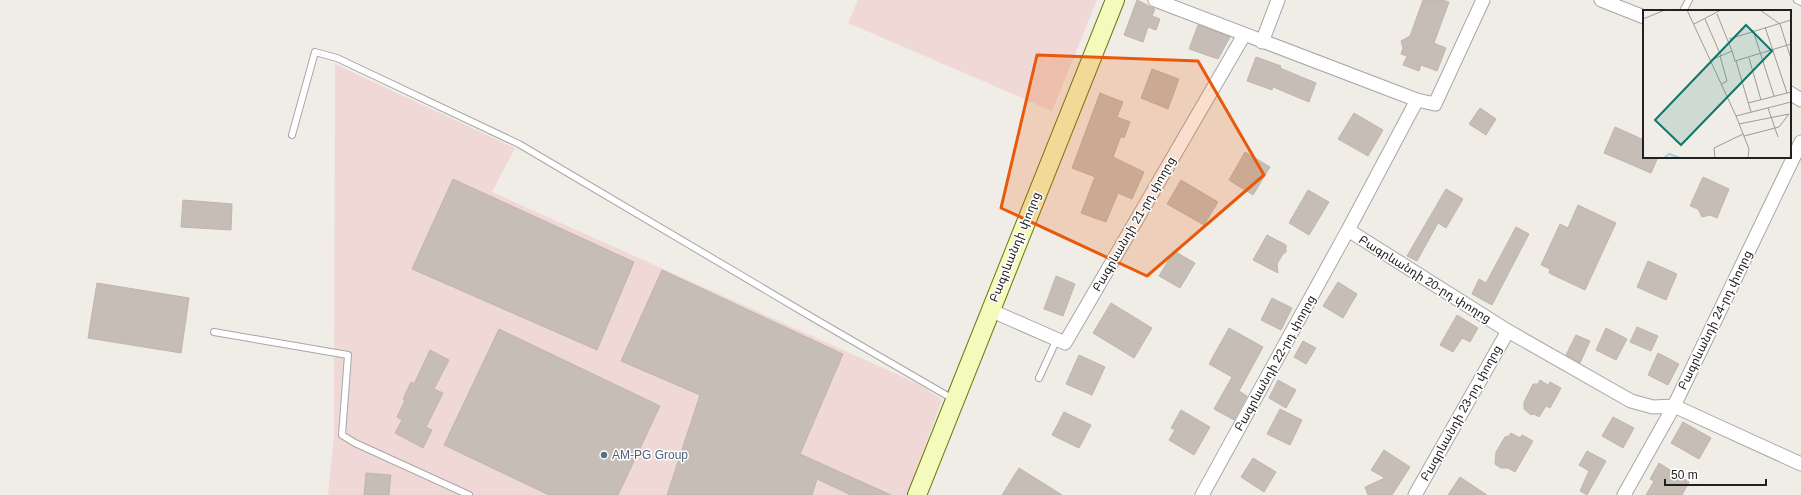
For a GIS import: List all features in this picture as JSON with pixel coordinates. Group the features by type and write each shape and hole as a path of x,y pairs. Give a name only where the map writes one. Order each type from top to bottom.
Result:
{"main road":[{"name":"Բագրևանդի փողոց","path":"917,495 1115,0"}],"street":[{"path":"1155,0 1417,100 1435,104 1483,0"},
{"path":"1262,42 1278,0"},
{"path":"1602,0 1643,17"},
{"name":"Բագրևանդի 21-րդ փողոց","path":"1057,339 1065,343 1244,35"},
{"path":"1791,94 1801,100"},
{"name":"Բագրևանդի 20-րդ փողոց","path":"1417,100 1348,230 1508,331 1631,401 1653,407 1674,406 1801,464"},
{"name":"Բագրևանդի 24-րդ փողոց","path":"1624,495 1674,406 1801,142"},
{"name":"Բագրևանդի 22-րդ փողոց","path":"1202,495 1348,230"},
{"path":"990,310 1057,339"},
{"name":"Բագրևանդի 23-րդ փողոց","path":"1415,495 1508,331"}],"lane":[{"path":"1683,10 1688,0"},
{"path":"1797,0 1801,2"},
{"path":"292,135 315,52 337,58 519,144 955,400"},
{"path":"214,332 348,355 342,435 354,443 469,495"},
{"path":"1039,378 1057,339"}],"highlighted area":[{"path":"1037,55 1198,61 1264,175 1147,276 1001,208"}],"shaded area":[{"path":"858,0 1097,0 1052,111 848,23"},
{"path":"335,64 515,148 492,192 921,385 942,400 907,495 328,495 334,434"}],"building":[{"path":"1137,0 1155,9 1152,16 1160,19 1156,30 1148,27 1143,42 1124,35"},
{"path":"1423,0 1442,0 1449,2 1434,43 1446,48 1437,71 1421,65 1419,71 1403,65 1407,56 1401,54 1403,48 1401,41 1410,36"},
{"path":"1198,25 1230,37 1218,59 1189,49"},
{"path":"1256,57 1281,66 1280,68 1316,83 1309,102 1273,87 1272,90 1247,81"},
{"path":"1152,69 1179,79 1168,109 1141,98"},
{"path":"1100,93 1123,102 1117,117 1130,122 1124,138 1121,136 1113,157 1144,172 1132,199 1118,193 1106,222 1081,213 1095,177 1072,168"},
{"path":"1480,108 1496,119 1486,135 1469,124"},
{"path":"1354,113 1383,130 1368,156 1338,139"},
{"path":"1615,127 1643,140 1643,158 1658,158 1651,173 1604,153"},
{"path":"1245,152 1270,167 1253,195 1229,180"},
{"path":"1703,177 1729,189 1717,218 1710,215 1702,217 1698,209 1690,206"},
{"path":"453,179 634,262 597,350 412,269"},
{"path":"1181,180 1218,202 1204,225 1167,204"},
{"path":"1446,189 1463,199 1446,228 1438,223 1417,261 1407,256"},
{"path":"1308,190 1329,202 1309,235 1289,223"},
{"path":"183,200 232,204 231,230 181,227"},
{"path":"1578,205 1616,223 1585,290 1549,273 1550,269 1541,265 1560,224 1568,228"},
{"path":"1516,227 1529,234 1492,305 1472,294 1479,279 1486,283"},
{"path":"1267,235 1286,245 1286,252 1277,264 1278,273 1253,260"},
{"path":"1174,251 1195,263 1180,288 1159,276"},
{"path":"1648,261 1677,274 1666,300 1637,287"},
{"path":"662,270 843,354 800,454 891,495 851,495 817,479 812,495 667,495 700,395 621,361"},
{"path":"1056,276 1075,284 1063,316 1044,309"},
{"path":"1338,282 1357,294 1343,318 1323,306"},
{"path":"97,283 189,298 181,353 88,338"},
{"path":"1272,298 1292,308 1281,330 1261,320"},
{"path":"1111,303 1152,328 1134,358 1093,333"},
{"path":"1457,315 1478,328 1470,342 1462,338 1453,352 1440,345"},
{"path":"1637,327 1658,336 1651,351 1630,342"},
{"path":"1229,328 1263,347 1239,391 1247,396 1234,420 1214,409 1232,377 1209,364"},
{"path":"1606,328 1627,339 1616,360 1596,350"},
{"path":"499,329 660,406 618,495 549,495 444,445"},
{"path":"1576,335 1590,341 1580,363 1566,355"},
{"path":"1303,341 1316,348 1306,364 1294,357"},
{"path":"430,350 449,360 434,389 443,393 426,427 432,430 423,448 395,433 402,420 397,417 405,400 403,399 411,382 414,384"},
{"path":"1658,353 1679,364 1668,385 1648,375"},
{"path":"1079,355 1105,367 1092,395 1066,384"},
{"path":"1278,380 1296,390 1286,408 1269,398"},
{"path":"1540,380 1548,385 1550,382 1561,388 1550,408 1546,406 1539,417 1534,414 1531,415 1524,409 1524,402 1533,384 1538,384"},
{"path":"1280,409 1302,420 1290,445 1267,434"},
{"path":"1181,410 1210,427 1194,455 1169,440 1175,430 1171,428"},
{"path":"1064,412 1091,425 1079,448 1052,435"},
{"path":"1613,417 1634,428 1623,448 1602,436"},
{"path":"1683,422 1711,438 1699,459 1671,443"},
{"path":"1511,433 1520,438 1522,435 1533,441 1515,472 1508,468 1501,468 1495,464 1496,452 1505,437 1509,436"},
{"path":"1384,450 1410,467 1392,495 1368,495 1365,487 1385,478 1371,470"},
{"path":"1587,451 1606,461 1587,495 1580,491 1589,471 1579,465"},
{"path":"1253,458 1276,472 1264,492 1241,477"},
{"path":"1659,463 1689,482 1682,495 1646,495 1654,481 1650,479"},
{"path":"1019,468 1062,495 1002,495"},
{"path":"366,473 391,475 389,495 364,495"},
{"path":"1460,477 1487,495 1448,495"}],"place":[{"name":"AM-PG Group","path":"604,455"}]}
